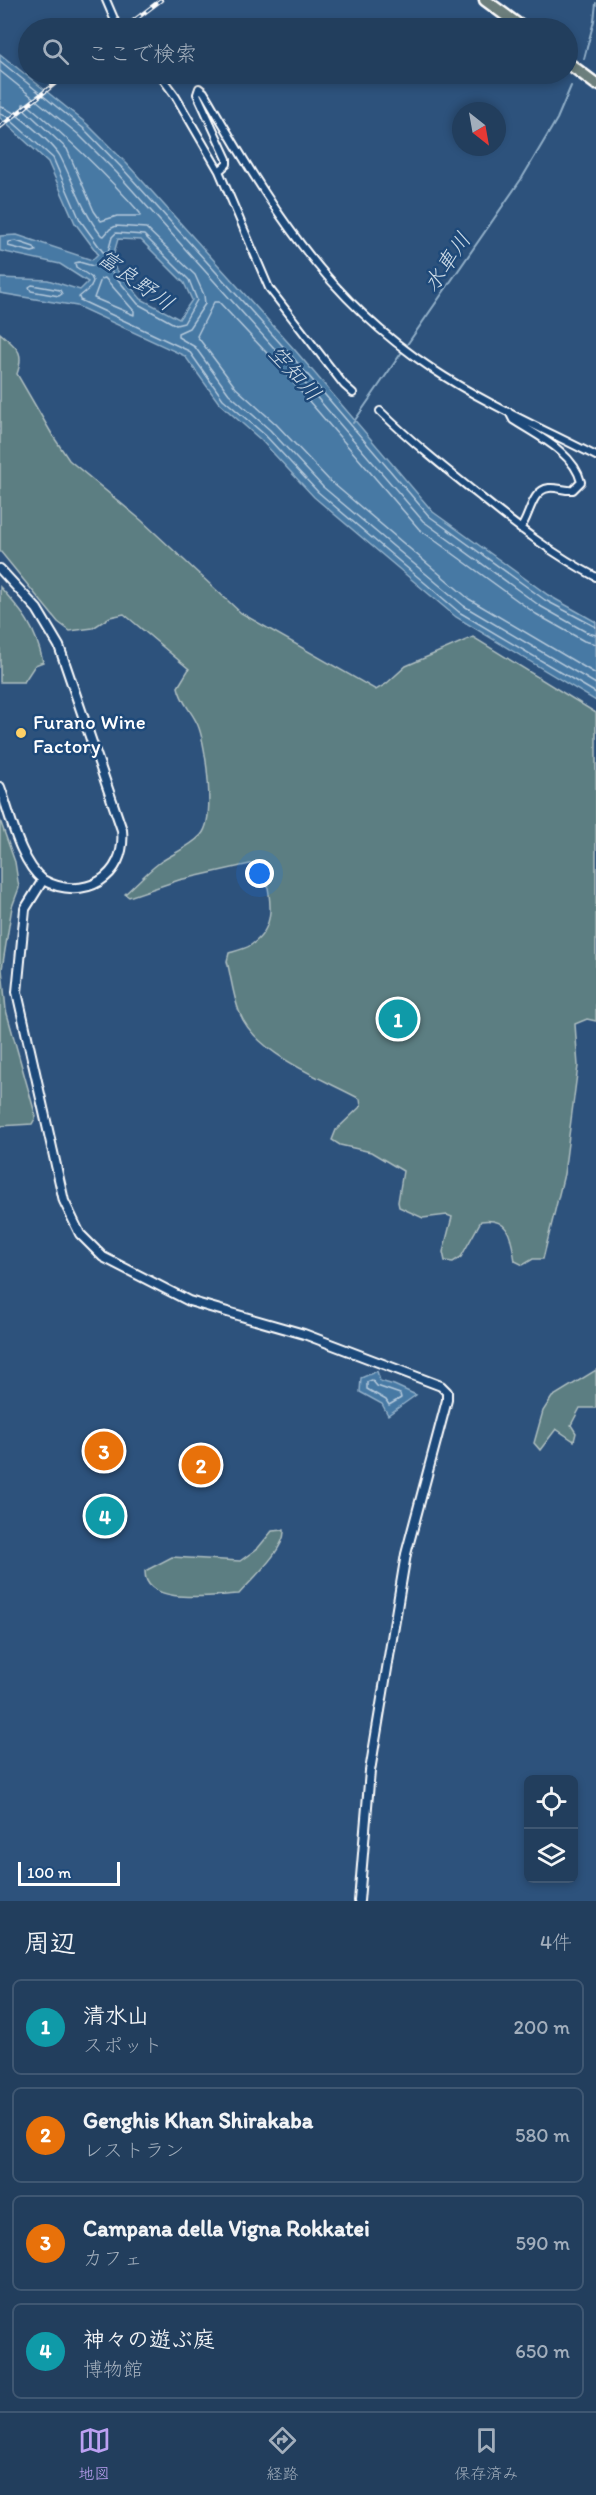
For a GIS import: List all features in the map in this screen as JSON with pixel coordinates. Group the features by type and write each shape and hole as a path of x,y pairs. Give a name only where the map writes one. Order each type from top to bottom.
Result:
{"highway":[{"path":"485,0 509,18"},
{"path":"578,71 596,84"}],"street":[{"path":"106,0 114,18"},
{"path":"166,84 219,171 269,288 344,385 353,393"},
{"path":"219,171 225,168 227,159 197,94 199,88 204,92 269,203 302,248 341,293 378,328 412,356 450,380 596,456"},
{"path":"380,411 414,445 520,529 561,558 596,577"},
{"path":"509,412 513,420 562,453 573,464 581,482 573,490 548,488 541,491 536,496 530,513 520,529"},
{"path":"0,569 37,609 59,646 122,830 123,845 118,861 101,880 86,887 60,888 43,879 34,872 26,859 0,787"},
{"path":"43,879 25,909 17,992 64,1201 80,1234 103,1257 189,1301 224,1313 276,1325 330,1343 441,1386 447,1392 447,1400 406,1554 371,1761 359,1901"}],"green space":[{"path":"0,333 18,350 20,360 17,374 69,460 141,520 241,613 376,690 406,666 473,637 596,713 596,1021 587,1019 575,1024 578,1066 564,1174 543,1259 533,1259 523,1265 515,1261 510,1237 503,1226 498,1222 481,1221 461,1257 453,1262 445,1261 443,1252 452,1217 447,1215 423,1218 399,1207 403,1171 371,1152 340,1145 332,1140 336,1130 361,1106 360,1099 291,1063 259,1040 247,1026 237,1005 227,961 229,953 251,945 266,928 270,906 263,861 179,880 129,897 125,894 159,863 197,839 206,827 209,799 202,738 197,723 178,687 189,669 124,614 110,617 93,628 70,631 58,622 0,551"},
{"path":"0,587 28,621 43,662 35,665 24,682 0,682"},
{"path":"0,820 15,862 19,888 12,907 2,969 6,1010 36,1117 32,1124 0,1126"},
{"path":"596,1370 596,1408 580,1408 571,1425 576,1433 574,1441 556,1429 540,1450 534,1443 543,1411 552,1397"},
{"path":"284,1530 280,1546 274,1555 239,1594 183,1596 156,1590 148,1582 145,1571 172,1557 240,1561 258,1548 272,1531"}],"water":[{"name":"空知川","path":"0,54 18,68 18,84 37,84 87,124 127,164 294,349 433,512 548,595 596,622 596,701 456,617 314,497 261,440 219,403 185,356 77,306 0,293 0,278 48,280 80,290 88,282 60,264 0,251 0,236 17,235 92,260 98,254 75,223 48,162 0,118","holes":["118,239 141,240 184,283 192,300 179,319 141,299 111,263"]},
{"path":"377,1371 380,1381 416,1395 388,1415 382,1404 360,1392 361,1378"}],"waterway":[{"name":"水車川","path":"584,59 594,21 596,3"},
{"name":"水車川","path":"353,423 522,178 557,119 571,86"}],"railway":[{"path":"137,18 161,0"},
{"path":"0,127 54,84"}],"place":[{"name":"Furano Wine Factory","path":"21,733"},
{"name":"清水山","path":"398,1019"},
{"name":"Campana della Vigna Rokkatei","path":"104,1451"},
{"name":"Genghis Khan Shirakaba","path":"201,1465"},
{"name":"神々の遊ぶ庭","path":"105,1516"}],"water label":[{"name":"富良野川","path":"136,280"}]}
